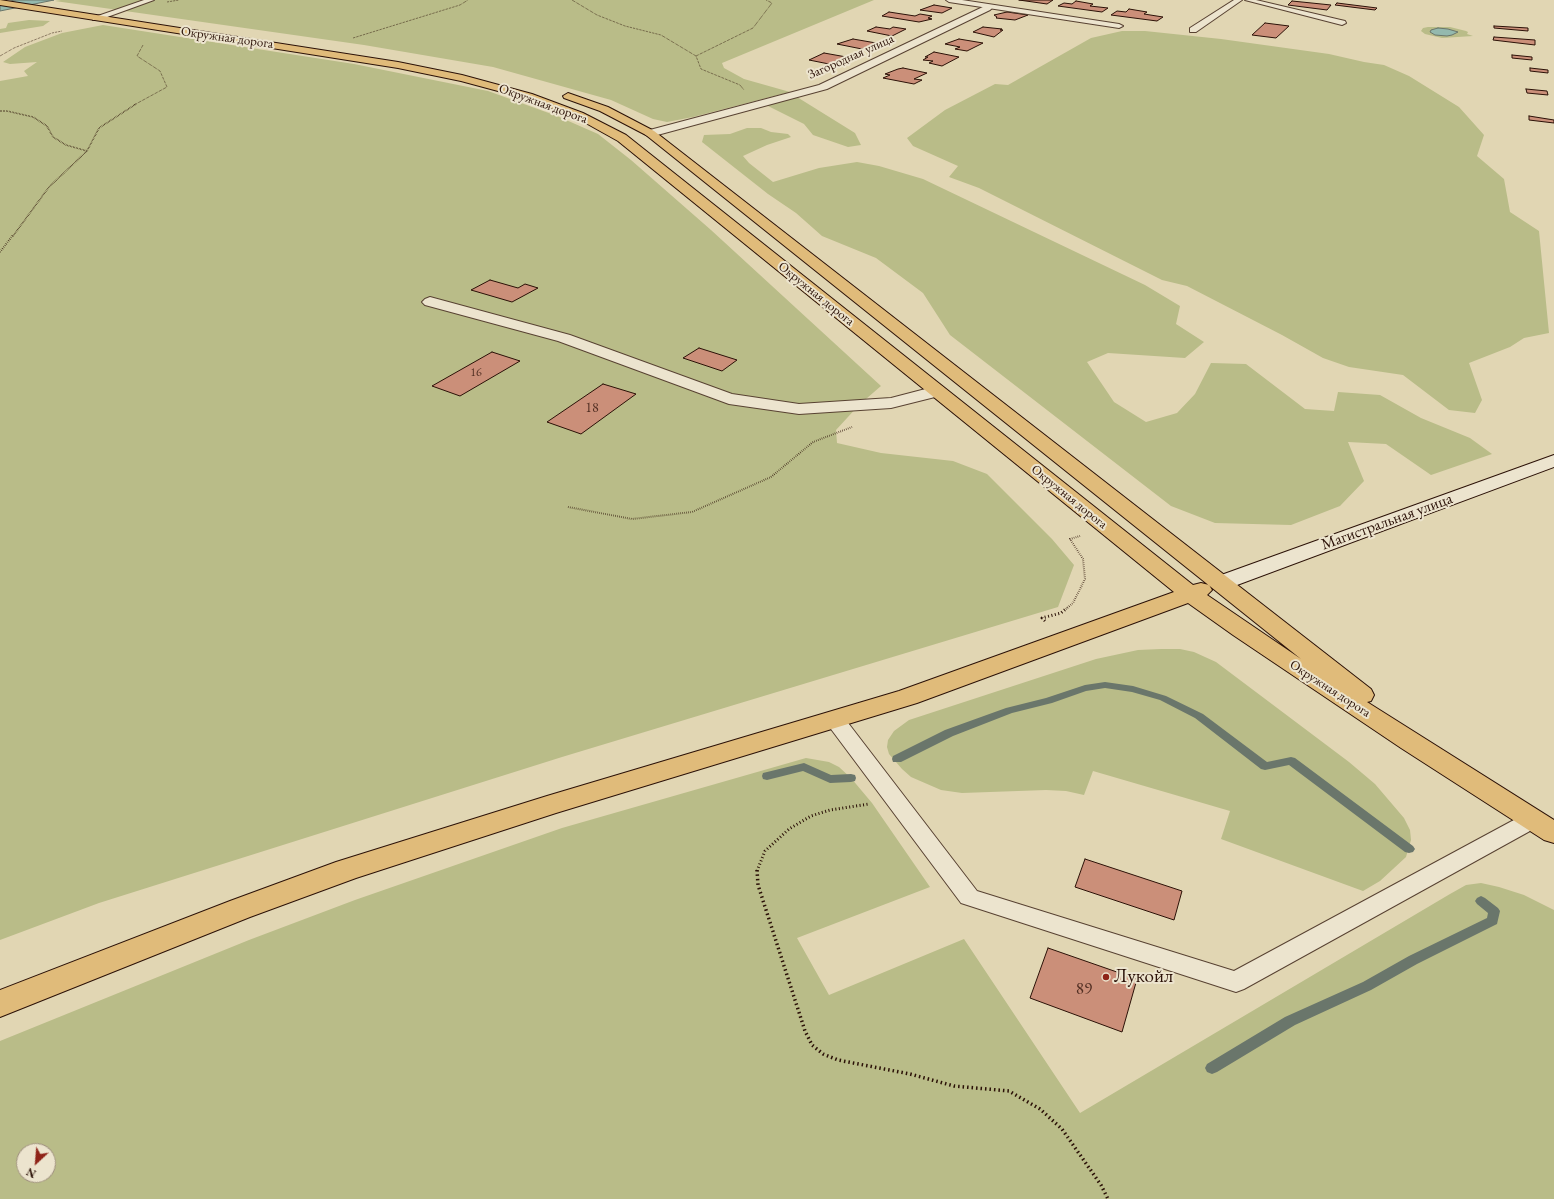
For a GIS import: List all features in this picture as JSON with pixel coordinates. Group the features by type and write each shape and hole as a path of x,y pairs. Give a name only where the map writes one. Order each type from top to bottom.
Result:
{"main road":[{"name":"Окружная дорога","path":"14,0 69,11"},
{"name":"Окружная дорога","path":"0,2 102,16 398,64 462,78 528,96 579,115 622,138 1190,594 1241,630 1404,738 1543,827"},
{"name":"Окружная дорога","path":"102,16 333,45 466,68"},
{"name":"Окружная дорога","path":"561,94 604,109 650,133 1408,732 1543,827"},
{"path":"0,1004 240,909 346,870 548,806 908,698 1221,583"}],"street":[{"name":"Загородная улица","path":"650,133 832,83 989,7"},
{"path":"430,302 564,338 729,399 799,409 891,403 937,391"},
{"name":"Магистральная улица","path":"1221,583 1554,461"}],"lane":[{"path":"102,16 152,0"},
{"path":"949,0 1120,26"},
{"path":"1193,30 1239,0"},
{"path":"1248,0 1342,23"},
{"path":"835,720 969,897 1236,982 1543,827"}],"path":[{"path":"333,45 395,24 460,5 468,0"},
{"path":"572,0 597,15 625,26 661,35 696,56 701,69 740,85 744,89 718,115"},
{"path":"696,56 753,28 772,3 766,0"},
{"path":"0,56 14,48 67,30"},
{"path":"0,252 49,187 87,151 99,128 137,103 166,87 160,71 137,56 144,45 137,43"},
{"path":"0,111 33,116 47,126 53,137 66,145 87,151"},
{"path":"568,507 632,519 692,512 771,477 813,442 855,426"},
{"path":"1064,640 1042,618 1061,613 1073,603 1085,579 1083,559 1070,539 1107,528"},
{"path":"872,803 830,810 811,816 789,829 765,851 757,869 758,885 805,1031 812,1045 823,1054 838,1060 910,1074 954,1086 1009,1092 1040,1109 1062,1128 1101,1185 1108,1199"}],"green space":[{"path":"874,0 722,63 724,68 744,79 790,92 693,117 667,122 653,119 611,100 493,67 364,45 55,1"},
{"path":"29,20 50,21 43,26 0,33 0,29 6,28 8,23"},
{"path":"103,25 354,64 488,91 557,116 598,134 631,160 711,230 881,386 859,405 836,430 837,443 881,453 953,461 987,474 1052,539 1074,565 1058,607 562,757 99,903 0,940 0,81 28,76 24,71 37,62 10,64 3,62 25,47 62,33"},
{"path":"1450,27 1466,31 1468,32 1467,34 1473,36 1442,38 1425,34 1421,31 1423,28"},
{"path":"1122,31 1145,31 1221,39 1329,54 1384,65 1409,76 1459,107 1484,135 1477,156 1504,179 1510,212 1539,231 1549,333 1524,338 1510,347 1469,363 1482,400 1475,413 1449,410 1403,375 1349,367 1323,358 1187,286 1162,280 979,188 949,177 958,166 913,146 907,138 945,110 995,84 1008,85 1091,38"},
{"path":"797,97 855,133 861,145 848,147 813,135 804,124 766,105"},
{"path":"747,128 761,128 771,132 788,134 791,137 767,145 743,156 749,163 773,182 819,168 857,162 879,166 923,179 1145,285 1180,306 1176,324 1204,342 1185,358 1108,353 1087,362 1114,402 1146,422 1177,413 1195,394 1211,363 1246,364 1305,409 1334,411 1338,392 1380,395 1421,418 1470,438 1492,454 1431,475 1386,444 1348,442 1364,481 1340,506 1291,525 1215,523 1171,506 950,335 923,293 876,258 822,236 796,213 768,194 702,142 704,135 730,134"},
{"path":"1180,649 1194,652 1216,662 1349,762 1375,784 1404,818 1410,830 1411,840 1406,857 1380,881 1363,891 1221,839 1230,811 1093,771 1084,795 1066,791 1046,790 962,793 941,790 911,777 889,754 887,747 888,740 894,731 909,720 1096,659 1138,650"},
{"path":"806,758 829,762 839,767 851,778 872,803 930,887 797,938 829,995 964,939 1080,1113 1466,885 1481,883 1499,887 1524,895 1554,910 1554,1199 0,1199 0,1041 249,940 355,900 562,828"}],"water":[{"path":"15,0 54,0 0,11 0,3"},
{"path":"1438,28 1458,32 1447,36 1435,35 1430,32 1431,30"}],"building":[{"path":"1019,0 1053,0 1047,4"},
{"path":"1076,1 1093,4 1090,6 1108,8 1102,12 1058,6 1064,3 1072,4"},
{"path":"1292,1 1331,5 1327,10 1288,5"},
{"path":"1337,3 1377,8 1375,10 1335,5"},
{"path":"934,5 952,8 942,13 920,10"},
{"path":"1129,9 1147,12 1144,14 1163,17 1157,21 1111,15 1117,11 1126,12"},
{"path":"889,12 915,16 920,14 932,16 928,18 932,19 919,22 882,16"},
{"path":"1007,12 1028,15 1015,20 996,18 997,17 994,15"},
{"path":"1265,23 1289,26 1276,38 1252,35"},
{"path":"1494,26 1528,28 1528,31 1494,28"},
{"path":"876,27 906,29 892,36 867,31"},
{"path":"983,27 1003,30 994,37 973,32"},
{"path":"1494,37 1535,40 1535,45 1493,40"},
{"path":"853,39 878,44 867,50 837,44"},
{"path":"959,39 983,43 967,51 955,49 960,47 945,44"},
{"path":"934,52 959,57 942,66 929,63 933,61 923,60 928,57 925,57"},
{"path":"824,53 852,58 844,61 838,60 829,64 809,60"},
{"path":"1512,55 1532,57 1532,60 1512,58"},
{"path":"903,68 927,73 914,79 922,80 914,84 883,78 890,75 885,74"},
{"path":"1530,68 1548,70 1548,73 1530,71"},
{"path":"1526,89 1547,91 1548,95 1527,93"},
{"path":"1529,116 1554,120 1554,123 1529,120"},
{"path":"490,280 518,288 525,284 538,288 512,302 471,290"},
{"path":"699,348 737,360 722,371 683,358"},
{"path":"492,352 520,361 460,396 432,386"},
{"path":"603,384 636,394 581,434 547,422"},
{"path":"1085,859 1182,891 1174,920 1075,887"},
{"path":"1048,948 1137,979 1122,1032 1030,998"}],"waterway":[{"path":"897,759 949,733 1010,710 1048,701 1085,688 1105,685 1133,689 1163,698 1199,716 1265,766 1291,761 1409,849"},
{"path":"767,776 804,767 830,779 851,778"},
{"path":"1212,1068 1290,1021 1367,986 1413,960 1493,921 1494,911 1481,901"}],"place":[{"name":"Лукойл","path":"1106,977"}]}
